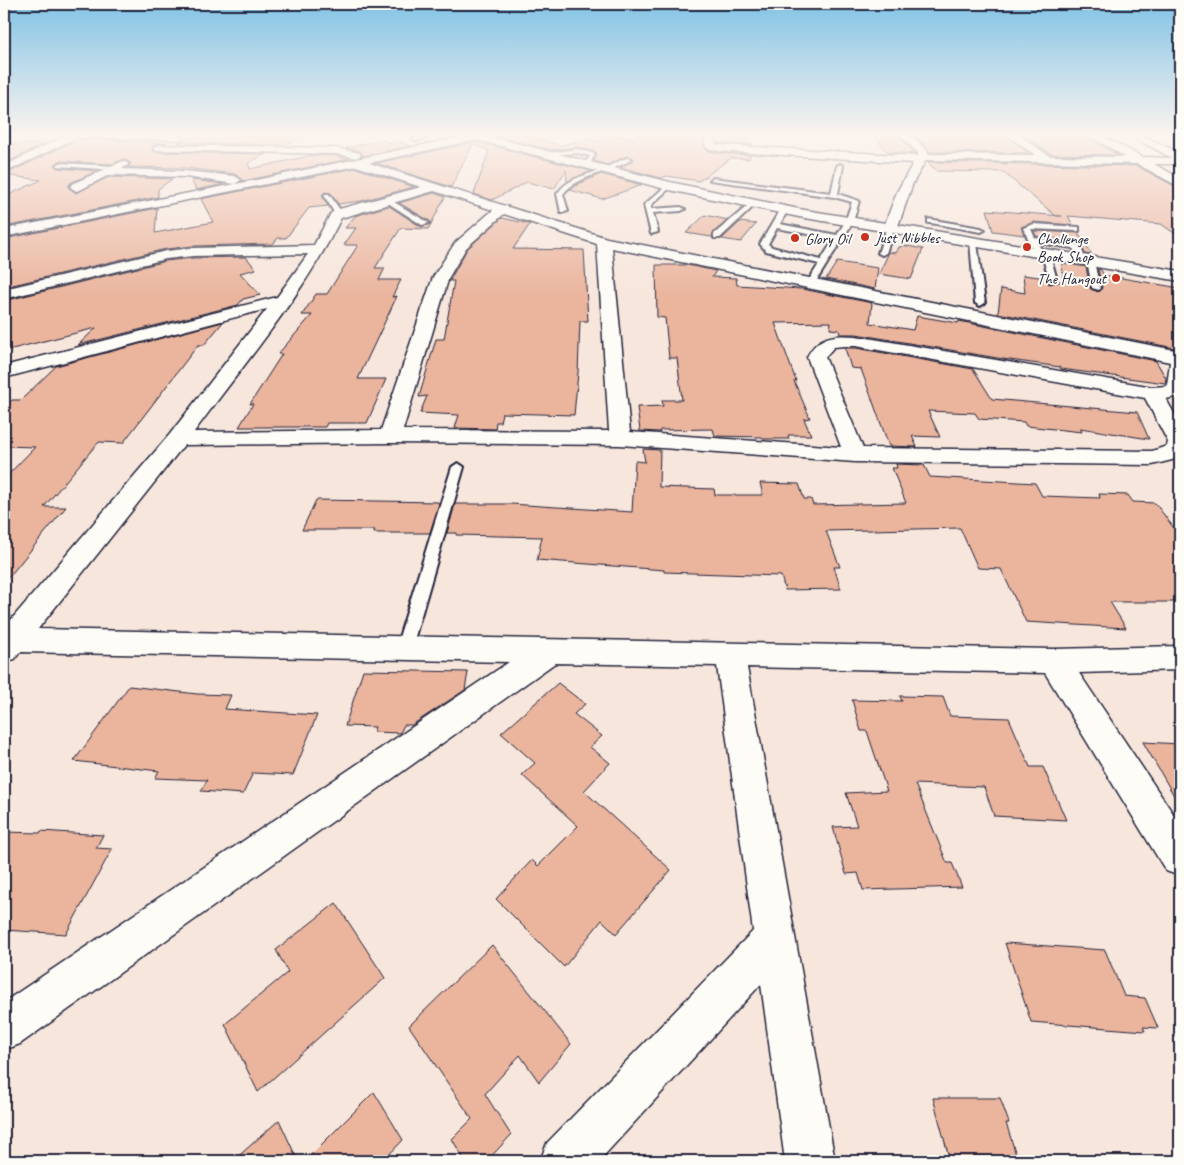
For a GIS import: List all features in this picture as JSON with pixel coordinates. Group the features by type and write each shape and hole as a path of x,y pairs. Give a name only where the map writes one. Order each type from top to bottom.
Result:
{"street":[{"path":"4,233 233,188"},
{"path":"6,644 178,439 283,300 319,249 339,214 431,188"},
{"path":"433,188 604,242 1180,358 1177,387 1172,393 1153,393 856,341 829,341 819,348 816,357 855,455"},
{"path":"679,188 849,222 1180,276"},
{"path":"890,229 903,188"},
{"path":"390,436 441,278 460,246 502,209"},
{"path":"604,242 620,438"},
{"path":"4,294 166,255 193,252 319,249"},
{"path":"6,373 283,300"},
{"path":"178,439 390,436 620,438 855,455 1152,458 1171,454 1178,449 1179,442 1153,393"},
{"path":"6,644 404,647 548,652 730,654 1054,662 1180,658"},
{"path":"4,1028 548,652"},
{"path":"730,654 810,1161"},
{"path":"1054,662 1180,857"},
{"path":"565,1161 775,938"}],"lane":[{"path":"563,188 560,194 564,211"},
{"path":"654,232 648,205 665,188"},
{"path":"780,188 834,195 856,201 849,222 811,283"},
{"path":"834,195 835,188"},
{"path":"327,195 339,214"},
{"path":"387,200 425,223"},
{"path":"717,236 753,204"},
{"path":"649,211 681,209"},
{"path":"784,210 764,244 765,246 769,249 824,263"},
{"path":"931,221 981,230"},
{"path":"934,236 944,224"},
{"path":"775,225 839,238"},
{"path":"1052,280 1043,255 1026,228 1076,230"},
{"path":"882,253 890,229"},
{"path":"1033,240 1077,247 1086,262 1096,288"},
{"path":"973,243 980,303"},
{"path":"404,647 458,467"}],"building":[{"path":"23,188 70,188 76,193 86,188 159,188 158,197 4,227 4,197"},
{"path":"254,188 409,188 361,201 338,204 331,193 325,192 322,196 328,206 309,208 286,238 278,238 273,244 193,246 166,249 4,287 4,239 157,208 155,233 213,222 201,199"},
{"path":"476,188 515,188 492,200 474,194"},
{"path":"572,188 632,188 602,199 570,190"},
{"path":"1023,188 1180,189 1180,237 1161,224 1068,216 1073,225 1034,222 1021,227 1024,235 993,231 987,210 1055,215"},
{"path":"434,193 445,197 431,224 430,221 399,203"},
{"path":"389,206 421,227 431,224 428,229 401,228 375,268 385,268 379,280 401,280 392,297 397,296 358,379 386,379 367,423 327,423 325,427 239,427 253,404 250,404 282,354 278,354 312,315 302,315 316,294 327,294 358,245 344,245 356,228 345,228 355,216"},
{"path":"705,215 728,220 713,233 712,237 686,233"},
{"path":"502,218 530,224 513,249 584,250 588,321 580,321 574,415 502,413 500,422 496,422 495,429 455,428 459,415 420,413 427,396 419,397 436,339 444,339 454,281 450,281 451,278 467,249"},
{"path":"740,222 756,224 741,242 722,239"},
{"path":"1034,231 1078,233 1092,255 1085,254 1080,243 1036,236"},
{"path":"902,245 923,249 911,279 879,274 889,252 896,253"},
{"path":"246,257 256,269 240,273 260,295 243,299 238,305 78,345 96,328 4,351 4,301 166,261 193,258"},
{"path":"837,262 878,268 875,289 826,279"},
{"path":"1062,263 1086,267 1090,288 1098,292 1102,288 1098,269 1104,275 1180,288 1180,349 998,313 1001,289 1025,293 1023,275 1047,278 1049,284 1063,281"},
{"path":"656,265 687,265 716,271 712,277 736,278 737,285 802,289 872,303 870,323 913,330 917,316 958,323 959,321 1156,361 1166,378 1165,383 1061,369 1060,367 856,334 840,334 839,330 830,329 831,322 775,323 796,381 794,381 810,418 804,419 811,435 788,435 789,439 763,439 762,437 715,436 713,429 660,430 660,432 640,431 637,407 663,406 662,400 682,400 677,358 669,358 665,318 657,317"},
{"path":"223,322 204,345 198,345 123,443 99,442 90,452 44,507 66,507 4,583 4,479 35,447 4,446 4,408 12,400 21,400 56,366"},
{"path":"845,348 856,348 973,369 992,399 1137,412 1149,439 1080,428 1082,432 1026,426 1024,422 979,419 975,413 928,411 940,437 912,436 917,447 889,446 861,369 851,368"},
{"path":"643,449 660,450 659,487 714,489 715,495 763,495 760,483 799,484 804,499 811,499 813,505 906,503 892,468 897,468 896,464 924,465 930,477 1035,483 1042,496 1100,498 1099,494 1128,495 1133,502 1155,503 1180,536 1180,602 1110,602 1126,628 1026,622 1001,569 978,568 960,528 826,531 840,567 834,567 841,589 785,590 781,576 664,572 664,570 537,560 542,537 456,535 457,533 447,533 455,504 511,504 632,512 635,461 645,462"},
{"path":"316,500 438,502 439,504 430,533 374,533 375,530 302,530"},
{"path":"363,670 468,672 465,690 412,725 404,725 400,733 373,732 375,727 345,726"},
{"path":"558,683 585,704 574,714 602,736 590,747 610,763 584,791 671,870 616,934 602,920 564,967 496,899 532,860 538,866 578,826 522,775 535,763 501,733"},
{"path":"129,686 197,694 231,695 225,709 317,715 293,775 253,773 243,794 201,791 207,780 155,778 159,771 74,761"},
{"path":"900,696 943,697 950,716 1009,718 1030,767 1043,767 1066,820 994,816 984,787 915,784 947,863 952,863 962,887 863,890 858,873 846,874 833,827 857,826 846,793 887,791 867,731 861,731 852,700 902,701"},
{"path":"1143,742 1180,744 1180,806"},
{"path":"41,831 103,835 96,848 112,849 66,934 4,930 4,832 40,833"},
{"path":"336,903 385,978 258,1092 225,1024 288,972 276,950"},
{"path":"1005,943 1105,950 1124,996 1145,998 1158,1028 1143,1027 1145,1031 1031,1022"},
{"path":"492,945 571,1044 539,1082 520,1055 485,1094 511,1135 487,1161 465,1161 452,1139 472,1119 409,1026"},
{"path":"374,1092 403,1140 383,1161 305,1161"},
{"path":"933,1098 1000,1098 1009,1123 1006,1123 1018,1161 950,1161"},
{"path":"279,1120 298,1161 233,1161"}],"place":[{"name":"Just Nibbles","path":"865,237"},
{"name":"Glory Oil","path":"795,238"},
{"name":"Challenge Book Shop","path":"1027,247"},
{"name":"The Hangout","path":"1116,278"}]}
